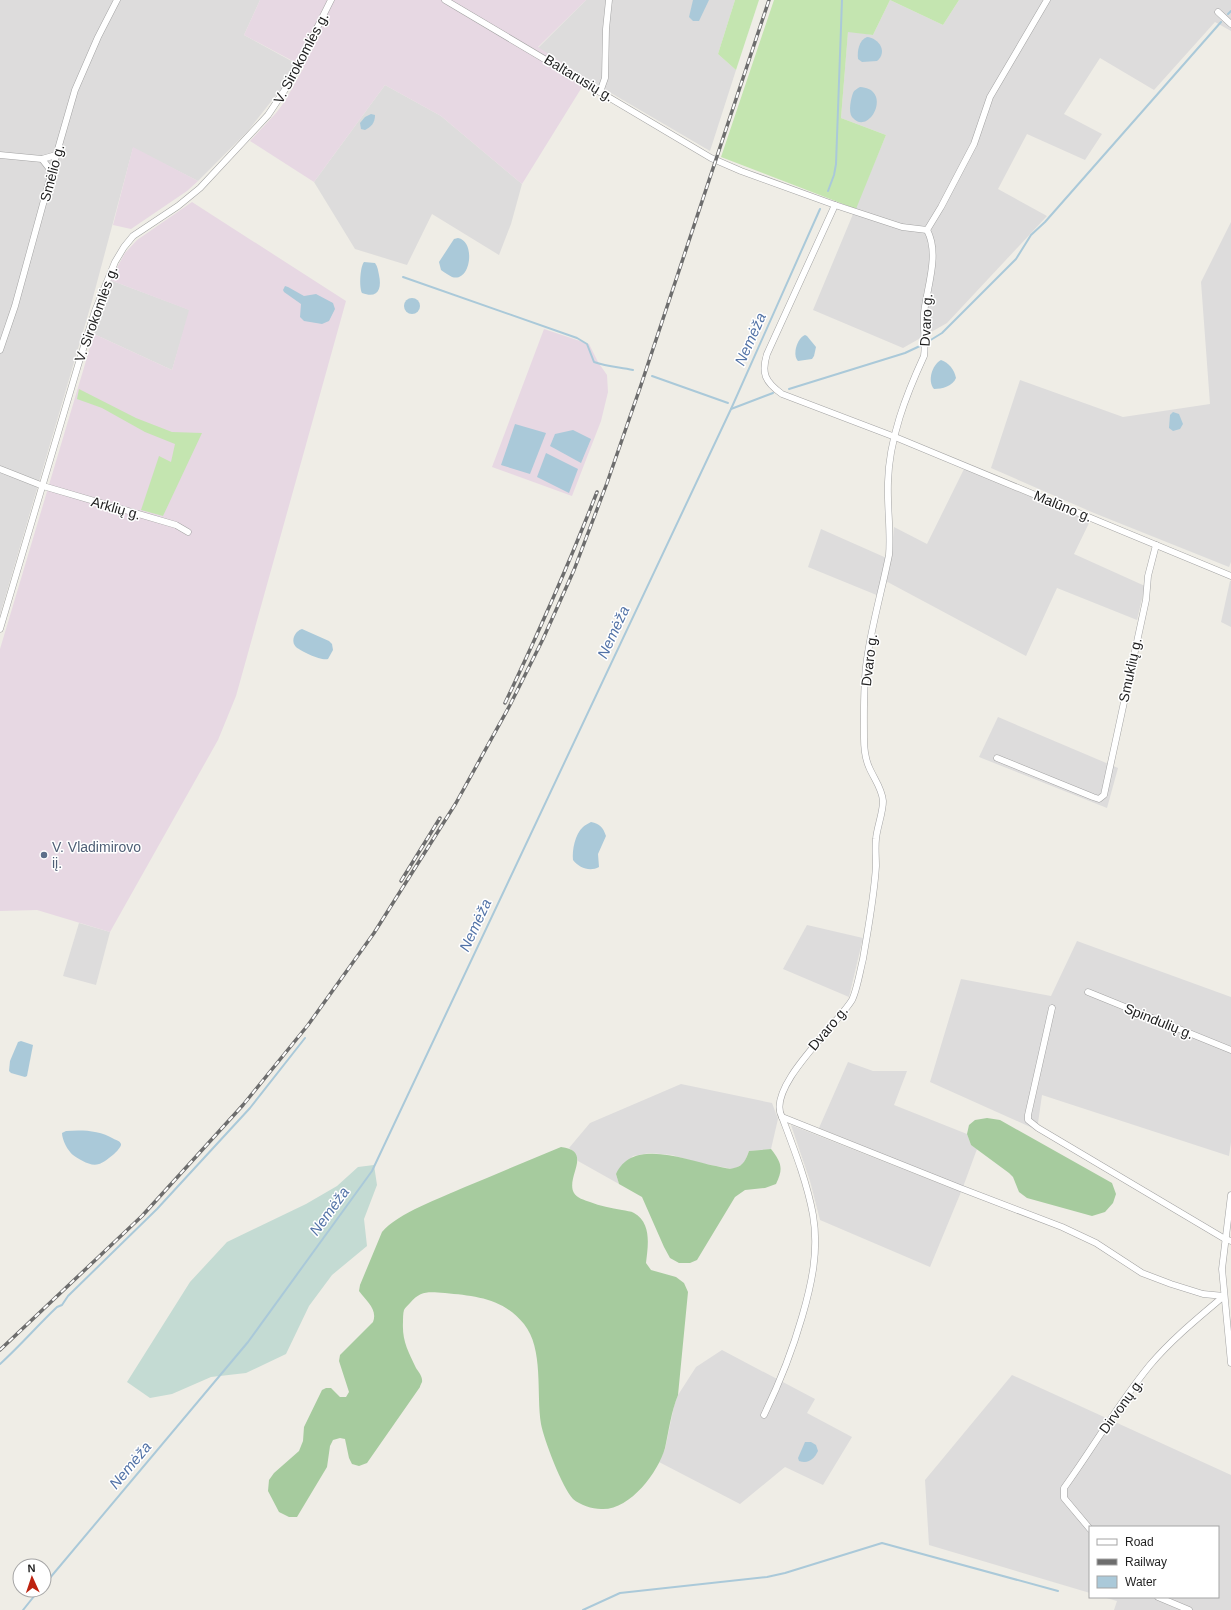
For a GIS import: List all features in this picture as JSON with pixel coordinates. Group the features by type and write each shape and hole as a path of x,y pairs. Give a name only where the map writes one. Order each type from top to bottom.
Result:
{"street":[{"name":"Smėlio g.","path":"0,350 16,306 56,155 75,90 98,37 117,0"},
{"name":"V. Sirokomlės g.","path":"0,629 77,369 95,311 108,276 124,247 133,236 178,206 200,188 268,115 290,82 331,0"},
{"name":"Baltarusių g.","path":"445,0 711,158 741,171 835,206 902,226 927,230"},
{"path":"600,92 604,78 609,0"},
{"path":"927,230 941,207 974,144 990,97 1047,0"},
{"path":"1218,12 1231,24"},
{"path":"0,155 42,159 56,155"},
{"path":"42,159 52,172"},
{"name":"Malūno g.","path":"835,206 767,354 764,364 764,373 766,380 773,388 782,394 895,437 1231,576"},
{"name":"Dvaro g.","path":"764,1415 782,1378 792,1352 811,1287 815,1264 816,1239 809,1195 782,1117 778,1111 779,1103 794,1072 807,1053 826,1033 853,998 861,967 868,928 876,866 877,831 883,801 881,788 869,766 866,753 864,739 865,677 867,659 889,556 888,480 895,437 902,409 924,356 925,350 924,314 932,265 931,237 927,230"},
{"name":"Arklių g.","path":"0,469 43,486 176,525 188,532"},
{"name":"Smuklių g.","path":"997,758 1093,797 1099,799 1104,795 1146,600 1148,576 1156,545"},
{"name":"Spindulių g.","path":"1088,992 1231,1050"},
{"path":"1052,1008 1028,1120 1038,1128 1228,1240"},
{"path":"782,1117 1062,1227 1096,1243 1142,1273 1203,1294 1224,1296"},
{"path":"1231,1195 1228,1240 1222,1269 1231,1362"},
{"name":"Dirvonų g.","path":"1089,1529 1064,1498 1064,1488 1108,1423 1150,1366 1168,1345 1224,1296"},
{"path":"1160,1598 1189,1610"}],"shaded area":[{"path":"0,0 260,0 244,35 295,63 281,89 248,131 198,181 133,148 92,301 0,615"},
{"path":"260,0 586,0 538,47 587,79 522,184 441,116 385,85 314,182 250,141 285,101 304,67 244,35"},
{"path":"586,0 735,0 718,54 736,70 710,151 587,79 538,48"},
{"path":"890,0 943,25 959,0 1231,0 1231,31 1215,22 1154,90 1100,58 1064,114 1102,134 1085,160 1027,134 998,189 1047,216 947,323 903,348 813,310 886,135 841,118 848,31 873,35"},
{"path":"385,85 441,116 522,184 511,224 499,255 432,214 407,265 355,249 314,182"},
{"path":"133,147 198,181 187,191 131,229 113,225"},
{"path":"192,202 346,301 236,696 218,740 110,932 37,910 0,911 0,649 94,334 172,370 189,310 110,280 125,253 137,240"},
{"path":"1231,222 1231,562 1229,567 1094,513 991,468 1020,380 1123,417 1210,404 1201,282"},
{"path":"110,280 190,310 172,370 94,334"},
{"path":"544,329 589,344 598,362 607,375 608,392 601,421 572,496 492,467"},
{"path":"964,469 1090,521 1074,554 1145,586 1137,620 1057,588 1026,656 882,579 879,596 808,567 821,529 891,560 894,527 927,544"},
{"path":"1231,581 1231,627 1221,622"},
{"path":"998,717 1118,768 1107,808 979,757"},
{"path":"79,923 110,932 96,985 63,976"},
{"path":"807,925 863,938 849,997 783,969"},
{"path":"1077,941 1231,997 1231,1142 1229,1156 1042,1095 1037,1130 930,1082 961,979 1051,996"},
{"path":"848,1062 873,1071 907,1071 894,1105 967,1134 971,1145 977,1149 963,1187 819,1128"},
{"path":"681,1084 772,1103 778,1119 771,1149 749,1151 744,1164 733,1169 699,1163 672,1155 650,1153 633,1156 616,1174 619,1184 578,1161 576,1154 569,1148 590,1123"},
{"path":"791,1125 961,1192 930,1267 820,1220 810,1181"},
{"path":"374,1165 377,1185 364,1219 367,1246 332,1275 309,1306 286,1354 246,1373 211,1377 172,1394 150,1398 127,1382 190,1282 227,1242 306,1204 337,1186 358,1167"},
{"path":"722,1350 815,1399 807,1413 852,1437 823,1485 785,1467 740,1504 659,1462 665,1449 674,1406 678,1395 696,1367"},
{"path":"1012,1375 1231,1475 1231,1610 1114,1610 1117,1601 1106,1598 1219,1598 1219,1526 1089,1526 1089,1593 929,1545 925,1480"}],"green space":[{"path":"735,0 759,0 736,70 718,54"},
{"path":"774,0 890,0 873,35 848,32 841,118 886,135 856,209 721,157"},
{"path":"890,0 959,0 943,25"},
{"path":"79,389 136,418 172,432 202,433 163,516 141,510 159,456 171,462 175,444 145,432 102,408 77,399"},
{"path":"987,1118 1000,1120 1112,1183 1116,1194 1113,1203 1105,1212 1092,1216 1027,1198 1019,1192 1013,1177 1009,1173 971,1145 967,1134 969,1125 975,1120"},
{"path":"561,1147 571,1149 576,1154 577,1159 572,1187 575,1195 581,1199 598,1205 631,1212 640,1217 644,1223 648,1235 646,1263 651,1270 676,1277 684,1283 688,1292 678,1395 672,1414 665,1448 649,1479 632,1497 622,1504 612,1508 598,1509 583,1505 573,1499 559,1474 541,1424 537,1358 530,1334 524,1324 516,1315 507,1309 488,1300 467,1295 430,1292 422,1294 414,1299 404,1309 403,1314 403,1329 406,1346 422,1378 420,1387 367,1463 359,1466 352,1464 349,1458 345,1439 340,1438 333,1440 330,1446 327,1467 297,1517 289,1517 279,1512 268,1491 269,1480 274,1473 299,1451 303,1441 304,1427 322,1390 331,1388 340,1397 346,1397 349,1392 339,1361 340,1355 373,1322 373,1309 359,1291 360,1285 382,1232 398,1218 420,1206"},
{"path":"771,1149 779,1162 781,1169 776,1184 765,1188 745,1190 735,1197 697,1260 690,1263 679,1263 670,1258 642,1197 619,1184 616,1174 624,1163 635,1156 647,1154 662,1154 732,1169 742,1164 749,1151"}],"water":[{"path":"693,0 709,0 699,21 693,21 689,17"},
{"path":"867,37 875,40 881,46 882,54 877,61 862,62 858,59 859,46 864,38"},
{"path":"860,87 870,90 875,95 877,103 875,111 871,117 865,121 859,122 852,117 850,109 853,92"},
{"path":"371,114 375,115 372,124 365,130 361,129 360,123 365,117"},
{"path":"458,238 464,241 467,246 469,261 463,274 458,277 452,277 441,270 439,262 454,239"},
{"path":"364,262 375,263 378,269 380,285 378,292 372,295 362,293 361,290 361,272"},
{"path":"285,286 304,296 316,294 333,303 335,309 329,321 322,324 304,321 300,317 301,304 284,292 283,290"},
{"path":"412,298 418,300 420,306 418,312 412,314 406,312 404,306 406,300"},
{"path":"805,335 816,347 814,356 812,359 798,361 795,355 796,347 800,339"},
{"path":"941,360 951,367 956,378 955,381 947,386 934,389 931,382 932,373 935,366"},
{"path":"1173,412 1179,414 1183,424 1180,429 1173,431 1169,428 1170,415"},
{"path":"515,424 546,433 530,474 501,465"},
{"path":"573,430 591,439 581,463 550,446 555,434"},
{"path":"546,453 578,469 569,493 537,477"},
{"path":"302,629 329,641 332,644 333,650 328,659 321,659 312,656 294,645 293,639 295,634"},
{"path":"591,822 601,826 606,836 598,854 599,867 588,869 575,863 573,860 573,852 580,830"},
{"path":"21,1041 33,1045 27,1076 25,1077 9,1071 10,1061 18,1042"},
{"path":"66,1131 96,1132 119,1141 121,1146 112,1156 101,1163 96,1165 88,1164 75,1157 69,1151 62,1136 62,1133"},
{"path":"805,1442 811,1442 816,1445 818,1451 811,1460 803,1462 799,1461 798,1458"}],"waterway":[{"name":"Nemėža","path":"828,191 834,175 836,164 842,0"},
{"path":"1228,14 1231,11"},
{"path":"929,341 942,333 1016,259 1031,235 1045,222 1221,22"},
{"name":"Nemėža","path":"52,1575 248,1342 372,1171 731,409 820,209"},
{"path":"403,277 577,338 587,344 594,362 633,370"},
{"path":"789,389 905,353 922,345"},
{"path":"652,376 728,403"},
{"path":"731,409 773,393"},
{"path":"0,1364 57,1307 62,1305 68,1296 157,1209 250,1108 305,1038"},
{"path":"583,1610 620,1593 767,1577 785,1573 882,1543 1058,1591"},
{"name":"Nemėža","path":"23,1610 33,1598"}],"railway":[{"path":"0,1350 142,1216 243,1105 308,1025 374,933 456,803 510,705 543,639 574,570 607,483 641,385 769,0"},
{"path":"505,703 553,599 597,492"},
{"path":"401,881 440,818"}],"place":[{"name":"V. Vladimirovo iį.","path":"44,855"}]}
